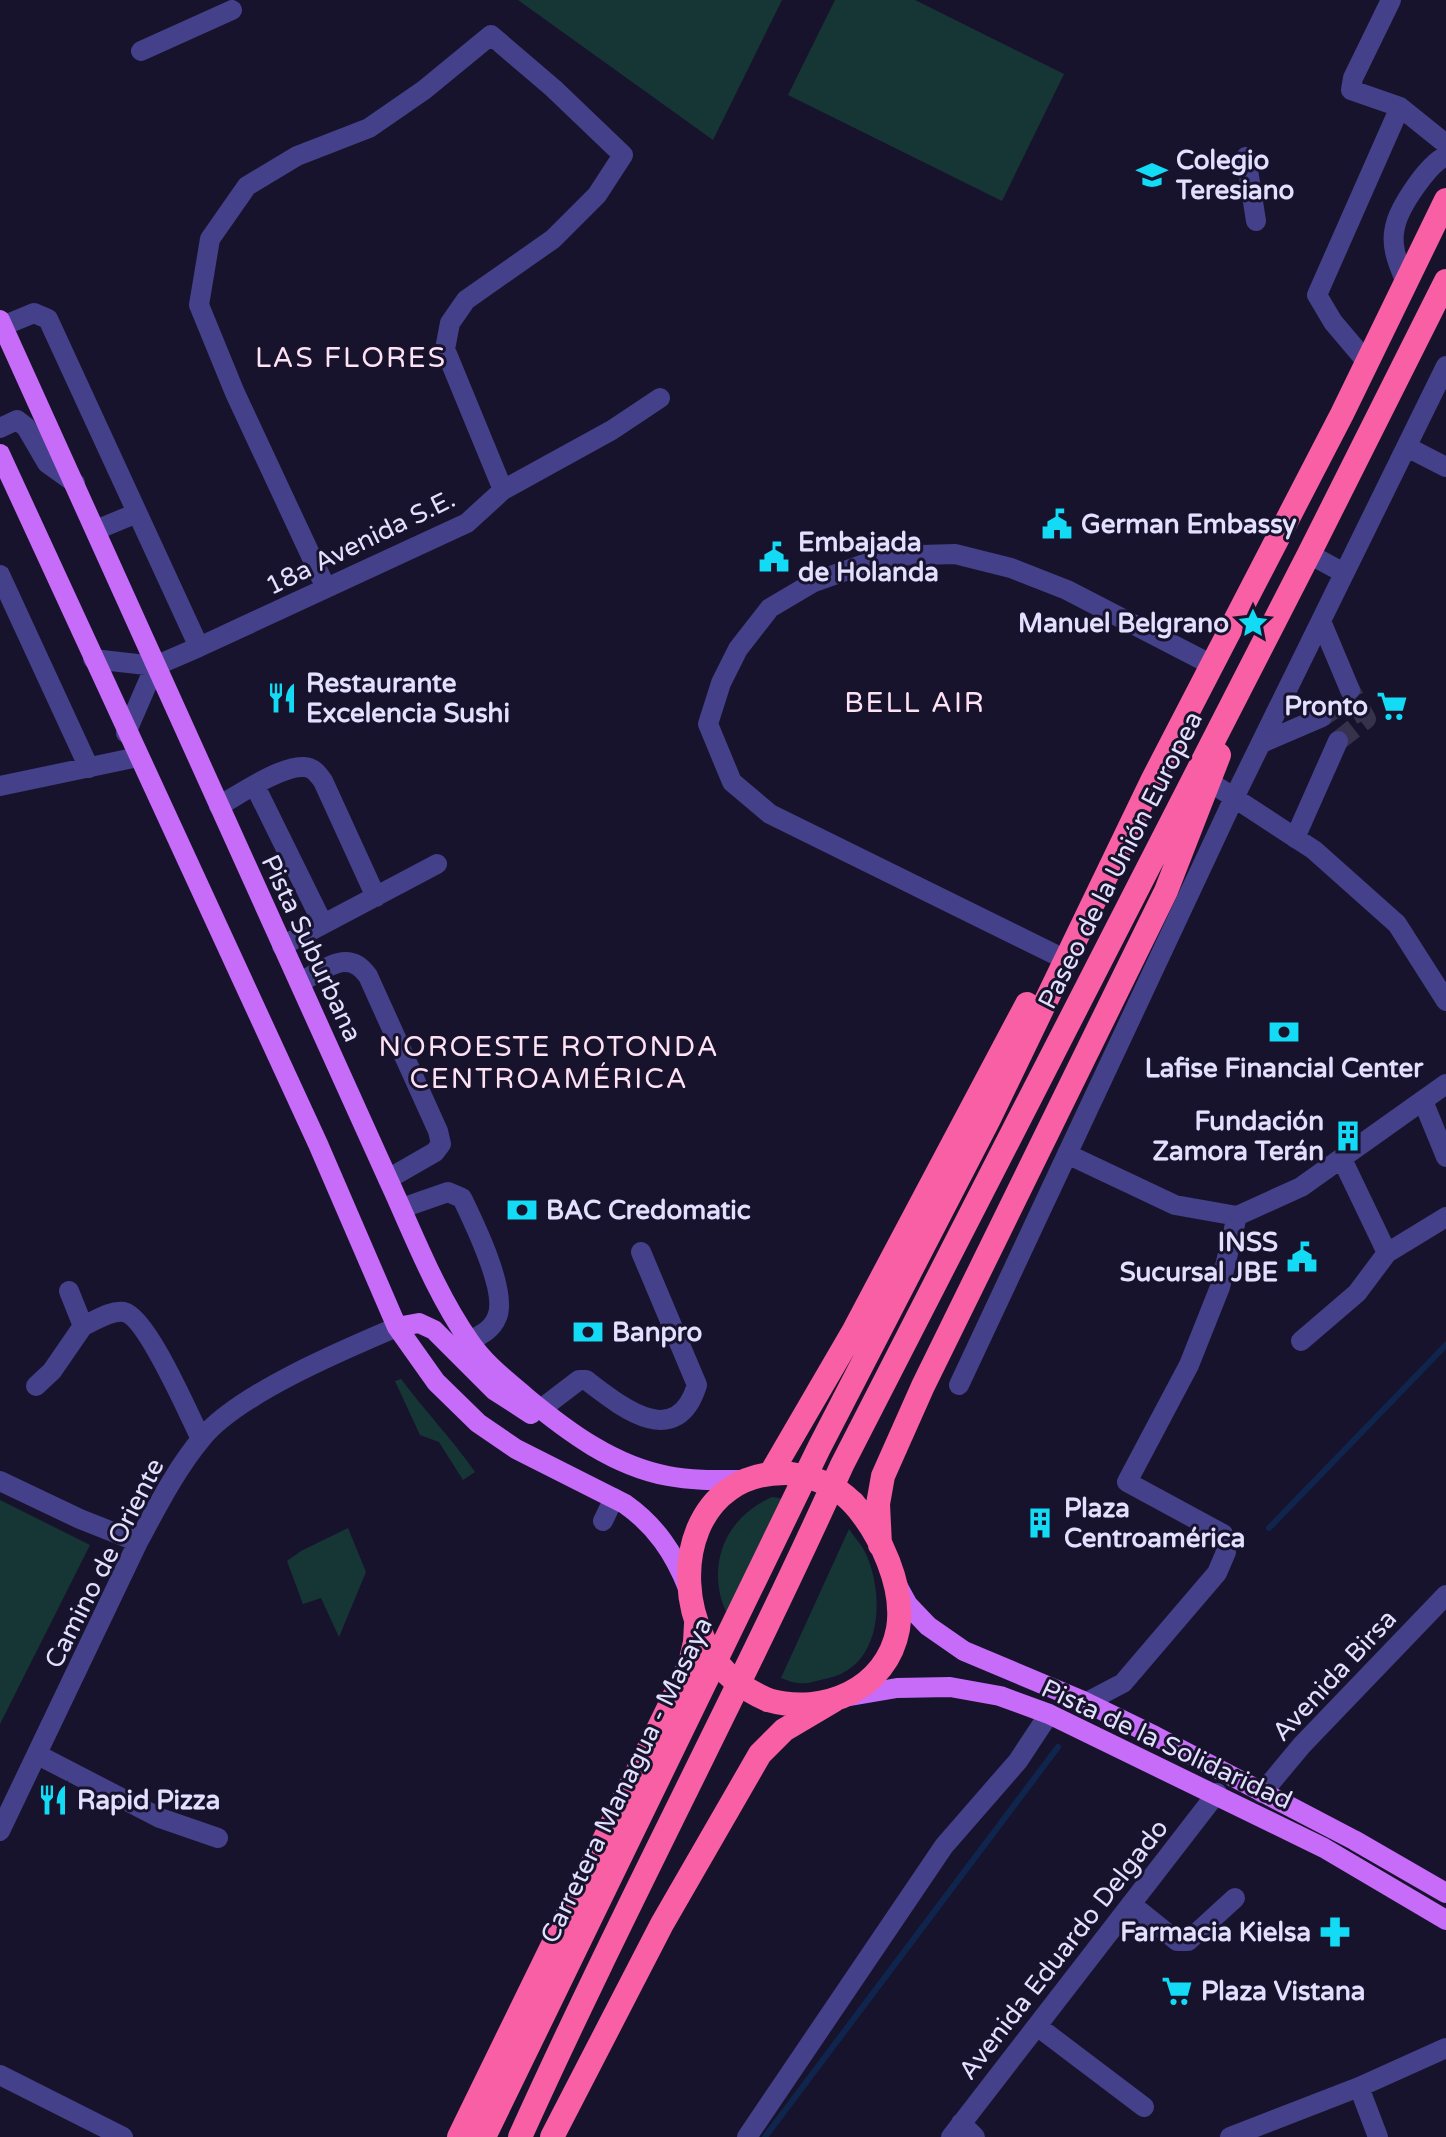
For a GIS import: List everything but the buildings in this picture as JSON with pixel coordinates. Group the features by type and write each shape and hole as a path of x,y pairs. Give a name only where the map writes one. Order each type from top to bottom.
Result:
{"highway":[{"name":"Paseo de la Unión Europea","path":"819,1448 989,1119 1153,779 1342,414 1446,200"},
{"name":"Paseo de la Unión Europea","path":"520,2137 570,2025 792,1574 842,1465 1446,281"},
{"path":"884,1556 878,1504 883,1476 923,1386 1166,891 1210,782 1242,683"},
{"name":"Paseo de la Unión Europea","path":"768,1476 853,1332 1054,954 1089,879 1153,779"},
{"name":"Carretera Managua - Masaya","path":"484,2137 819,1448"},
{"path":"552,2137 662,1924 760,1754 784,1730 868,1682 884,1664 891,1649 898,1615 896,1592 869,1523 853,1503 840,1491 820,1480 768,1476 725,1493 704,1515 692,1551 689,1591 696,1624 707,1648 726,1675 738,1685 768,1700 805,1705 839,1698"},
{"path":"459,2137 690,1664 696,1624"}],"main road":[{"name":"Pista Suburbana","path":"1,324 388,1179 449,1309 469,1341 486,1363 573,1435 610,1455 654,1473 685,1479 768,1476"},
{"path":"0,454 318,1144 397,1327 436,1382 478,1423 516,1449 614,1498 650,1524 674,1555 689,1591"},
{"path":"397,1327 419,1323 434,1330 509,1401 573,1435"},
{"name":"Pista de la Solidaridad","path":"884,1556 908,1605 942,1637 1017,1675 1083,1701 1354,1840 1446,1893"},
{"name":"Pista de la Solidaridad","path":"839,1698 897,1688 950,1687 1000,1696 1049,1714 1217,1793 1324,1848 1446,1920"}],"street":[{"path":"1391,0 1353,78 1351,90 1400,107 1446,144"},
{"path":"141,51 232,10"},
{"path":"326,588 235,393 199,305 210,239 247,186 297,156 369,128 424,90 491,35 553,88 623,155 597,195 553,239 466,300 450,323 445,349 503,490"},
{"path":"1366,361 1333,322 1317,295 1400,107"},
{"path":"1406,283 1394,254 1395,226 1424,172 1446,156"},
{"path":"1246,157 1256,221"},
{"path":"1,324 34,313 48,319 199,647"},
{"path":"959,1385 1234,798 1446,366"},
{"name":"18a Avenida S.E.","path":"93,659 155,666 199,647 467,523 503,490 612,430 660,398"},
{"path":"0,428 17,420 26,427 47,463 75,483"},
{"path":"1407,447 1446,467"},
{"path":"96,530 137,513"},
{"path":"1054,954 770,814 732,782 708,724 721,683 738,649 770,608 814,582 887,556 955,554 1011,568 1067,590 1212,665"},
{"path":"1309,554 1344,573"},
{"path":"0,575 89,768"},
{"path":"1321,621 1350,690"},
{"path":"126,733 155,666"},
{"path":"1264,742 1322,717"},
{"path":"1295,838 1338,741"},
{"path":"4,791 138,757"},
{"path":"219,806 286,770 302,766 313,769 323,781 376,897"},
{"path":"1210,782 1314,850 1397,924 1446,1001"},
{"path":"255,786 323,924"},
{"path":"282,946 437,864"},
{"path":"300,982 341,962 352,961 360,965 368,976 432,1117 441,1144 435,1152 388,1179"},
{"path":"1067,1154 1175,1205 1237,1216 1301,1187 1446,1084"},
{"path":"1423,1101 1446,1157"},
{"path":"1342,1159 1387,1253"},
{"path":"402,1208 448,1192 462,1198 500,1296 498,1316 487,1331 469,1341"},
{"path":"1083,1701 1087,1702 1123,1683 1217,1573 1226,1552 1223,1534 1127,1482 1189,1365 1220,1287 1237,1216"},
{"path":"1301,1341 1357,1293 1387,1253 1446,1217"},
{"path":"541,1409 579,1380 586,1380 627,1411 651,1420 670,1418 691,1401 697,1385 641,1252"},
{"path":"69,1291 83,1326"},
{"path":"36,1386 52,1371 83,1326 112,1313 124,1312 135,1317 152,1342 201,1439"},
{"name":"Camino de Oriente","path":"0,1831 5,1807 38,1755 138,1542 160,1501 201,1439 223,1417 245,1403 346,1349 397,1327"},
{"path":"0,1481 80,1519 138,1542"},
{"path":"603,1521 614,1498"},
{"name":"Avenida Birsa","path":"1262,1793 1302,1745 1446,1595"},
{"path":"1117,1719 1116,1706 1123,1683"},
{"path":"747,2137 944,1846 1018,1761 1049,1714"},
{"path":"38,1755 160,1818 218,1838"},
{"name":"Avenida Eduardo Delgado","path":"962,2132 1037,2026 1217,1793"},
{"path":"1131,1904 1177,1941 1183,1942 1188,1941 1235,1898"},
{"path":"1037,2026 1144,2107"},
{"path":"1230,2137 1359,2087 1446,2048"},
{"path":"0,2075 123,2137"},
{"path":"1359,2087 1378,2137"}],"green space":[{"path":"518,0 782,0 713,140"},
{"path":"835,0 915,0 1064,74 1002,201 788,95"},
{"path":"401,1379 475,1472 463,1480 439,1442 420,1435 395,1381"},
{"path":"772,1497 793,1500 731,1624 721,1598 718,1578 722,1549 746,1513"},
{"path":"0,1500 90,1545 0,1724"},
{"path":"348,1528 366,1572 339,1637 321,1598 303,1604 287,1561"},
{"path":"849,1529 866,1554 876,1589 877,1609 869,1645 847,1671 829,1678 800,1683 781,1678"}],"waterway":[{"path":"1269,1528 1446,1345"},
{"path":"765,2137 1058,1747"}],"tunnel":[{"path":"1338,741 1366,719 1350,690"},
{"path":"1322,717 1354,695"}],"place":[{"name":"Colegio Teresiano","path":"1152,175"},
{"name":"German Embassy","path":"1057,524"},
{"name":"Embajada de Holanda","path":"774,557"},
{"name":"Manuel Belgrano","path":"1253,623"},
{"name":"Restaurante Excelencia Sushi","path":"282,698"},
{"name":"Pronto","path":"1392,706"},
{"name":"Lafise Financial Center","path":"1284,1032"},
{"name":"Fundación Zamora Terán","path":"1348,1136"},
{"name":"BAC Credomatic","path":"522,1210"},
{"name":"INSS Sucursal JBE","path":"1302,1257"},
{"name":"Banpro","path":"588,1332"},
{"name":"Plaza Centroamérica","path":"1040,1523"},
{"name":"Rapid Pizza","path":"53,1800"},
{"name":"Farmacia Kielsa","path":"1335,1932"},
{"name":"Plaza Vistana","path":"1177,1991"}],"district":[{"name":"LAS FLORES","path":"351,357"},
{"name":"BELL AIR","path":"915,702"},
{"name":"NOROESTE ROTONDA CENTROAMÉRICA","path":"549,1062"}]}
